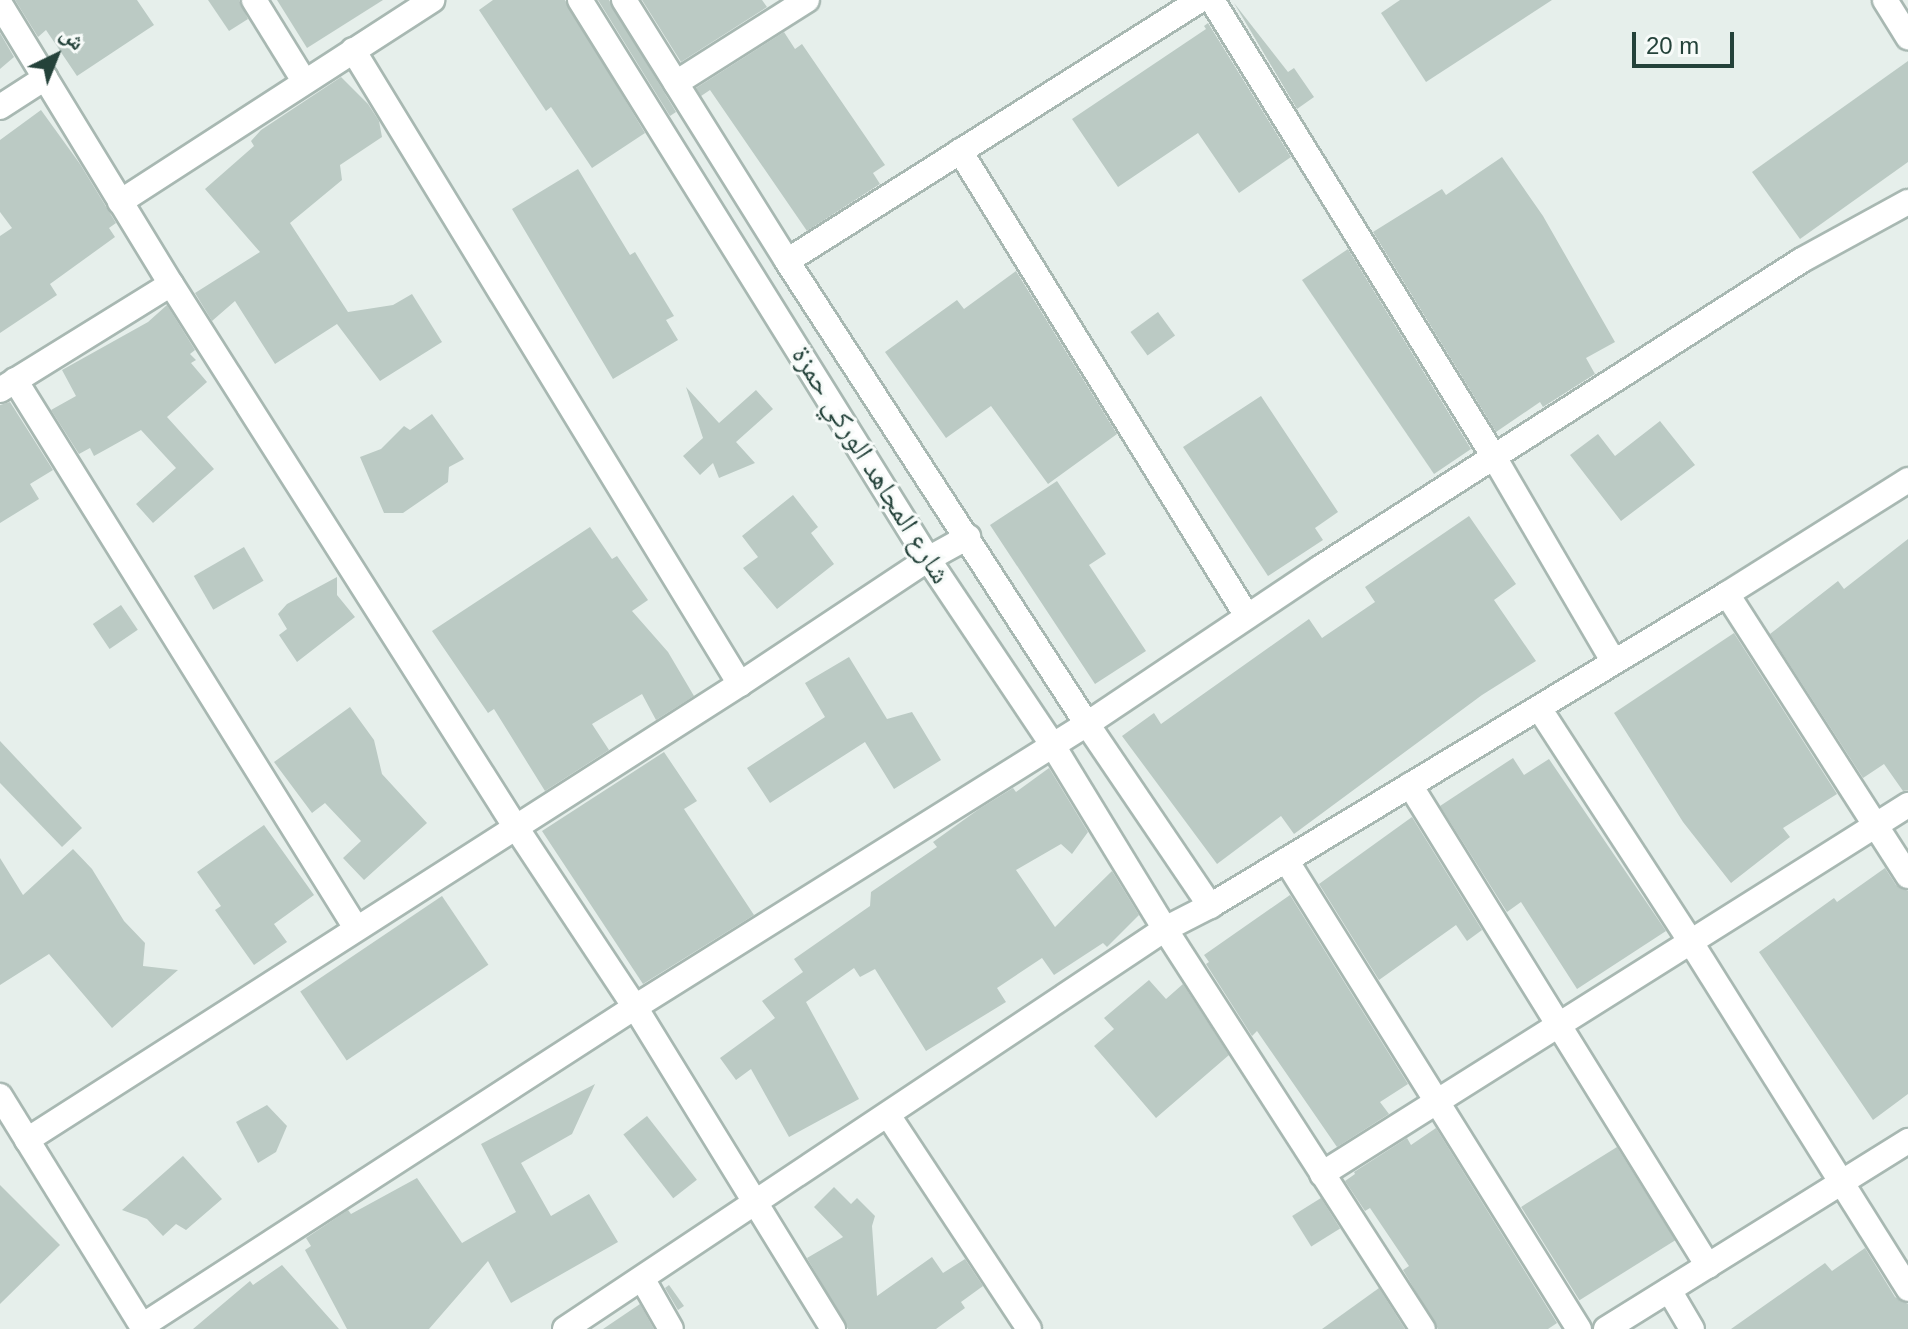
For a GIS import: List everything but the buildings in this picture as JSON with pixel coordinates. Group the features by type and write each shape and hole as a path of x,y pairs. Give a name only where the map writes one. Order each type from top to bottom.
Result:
{"street":[{"path":"254,0 304,81"},
{"path":"120,202 432,0"},
{"name":"شارع المجاهد الوركي حمزة","path":"580,0 928,559 1052,744 1165,929 1423,1329"},
{"name":"شارع المجاهد الوركي حمزة","path":"624,0 787,261 1087,724 1210,906"},
{"path":"676,83 807,0"},
{"path":"787,261 1200,0"},
{"path":"1212,0 1494,457 1613,661"},
{"path":"1885,0 1908,37"},
{"path":"0,4 171,284 515,826 635,1007 833,1329"},
{"path":"353,50 740,684"},
{"path":"0,107 45,78"},
{"path":"960,151 1247,616"},
{"path":"0,1096 143,1327 635,1007 1087,724 1247,616 1802,260 1908,202"},
{"path":"171,284 8,385 356,928"},
{"path":"565,1329 643,1280 753,1202 1165,929 1210,906 1906,486"},
{"path":"27,1140 740,684 928,559 968,537"},
{"path":"1727,594 1908,876"},
{"path":"1539,708 1692,944 1908,1289"},
{"path":"1410,785 1708,1266"},
{"path":"1322,1174 1877,828 1908,805"},
{"path":"1286,860 1579,1329"},
{"path":"888,1115 1029,1329"},
{"path":"1606,1329 1908,1141"},
{"path":"643,1280 671,1329"},
{"path":"1669,1290 1692,1329"}]}
